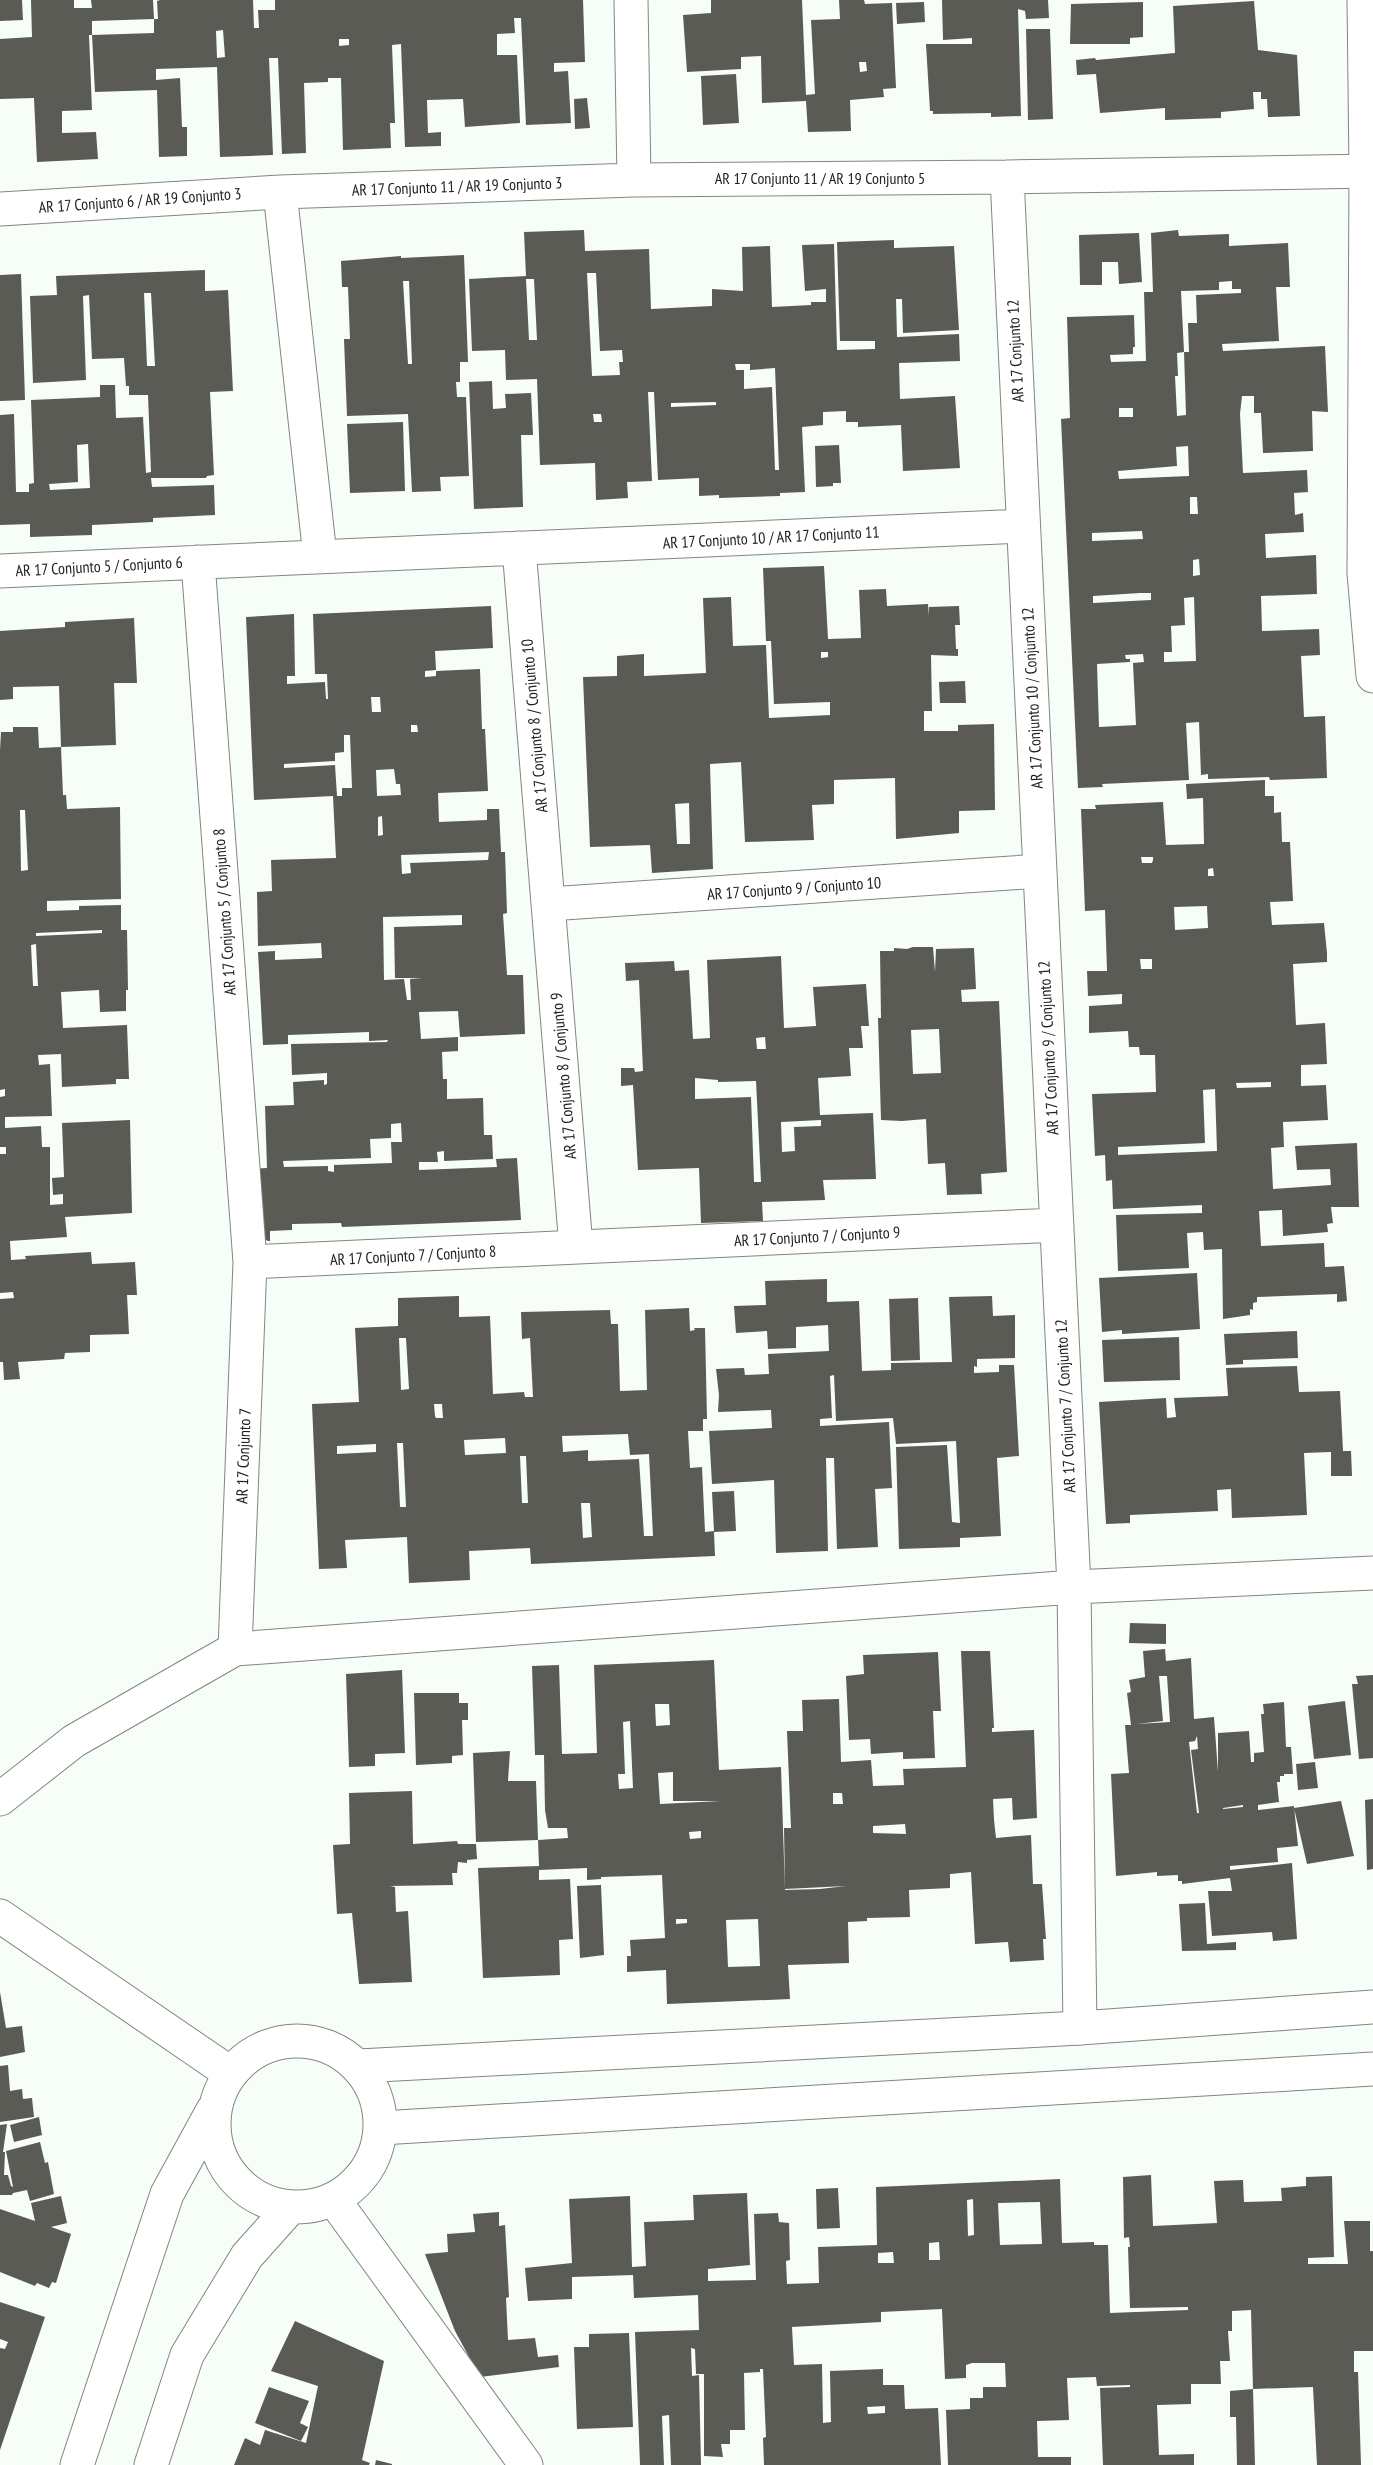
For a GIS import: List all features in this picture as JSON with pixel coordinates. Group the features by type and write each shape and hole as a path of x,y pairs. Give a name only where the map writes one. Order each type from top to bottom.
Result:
{"street":[{"path":"631,0 633,180"},
{"path":"1364,0 1370,171 1369,572 1373,676"},
{"name":"AR 17 Conjunto 11 / AR 19 Conjunto 5","path":"633,180 1370,171"},
{"name":"AR 17 Conjunto 12","path":"1007,177 1023,526"},
{"name":"AR 17 Conjunto 11 / AR 19 Conjunto 3","path":"280,192 633,180"},
{"path":"280,192 320,556"},
{"name":"AR 17 Conjunto 6 / AR 19 Conjunto 3","path":"0,209 280,192"},
{"name":"AR 17 Conjunto 10 / AR 17 Conjunto 11","path":"320,556 1023,526"},
{"name":"AR 17 Conjunto 10 / Conjunto 12","path":"1023,526 1040,871"},
{"name":"AR 17 Conjunto 8 / Conjunto 10","path":"519,548 549,904"},
{"name":"AR 17 Conjunto 5 / Conjunto 6","path":"0,571 320,556"},
{"name":"AR 17 Conjunto 5 / Conjunto 8","path":"198,562 250,1262"},
{"name":"AR 17 Conjunto 9 / Conjunto 10","path":"549,904 1040,871"},
{"name":"AR 17 Conjunto 9 / Conjunto 12","path":"1040,871 1057,1225"},
{"name":"AR 17 Conjunto 8 / Conjunto 9","path":"549,904 576,1247"},
{"name":"AR 17 Conjunto 7 / Conjunto 9","path":"576,1247 1057,1225"},
{"name":"AR 17 Conjunto 7 / Conjunto 12","path":"1057,1225 1074,1587 1080,2028"},
{"name":"AR 17 Conjunto 7 / Conjunto 8","path":"250,1262 576,1247"},
{"name":"AR 17 Conjunto 7","path":"235,1649 250,1262"},
{"path":"0,1799 74,1741 235,1649 1074,1587 1373,1573"},
{"path":"0,1916 230,2073"},
{"path":"359,2066 1080,2028 1373,2007"},
{"path":"77,2465 167,2194 213,2110 230,2073 252,2053 278,2042 308,2041 335,2049 359,2066 376,2094 381,2128 375,2157 358,2182 334,2200 289,2209 256,2199 229,2176 214,2145 213,2110"},
{"path":"381,2128 1373,2069"},
{"path":"334,2200 525,2465"},
{"path":"151,2465 187,2355 247,2256 289,2209"}],"building":[{"path":"0,0 22,0 23,20 0,21"},
{"path":"31,0 74,0 74,8 92,8 91,0 153,0 154,19 92,21 92,35 89,35 92,110 62,111 62,133 96,132 98,159 37,162 34,98 0,99 0,39 32,37"},
{"path":"160,0 253,0 254,28 259,28 258,10 275,10 275,0 583,0 585,62 554,63 554,72 568,71 571,123 526,125 521,18 514,18 515,33 497,34 497,55 517,55 520,123 465,127 463,99 427,100 428,133 441,132 441,146 405,147 401,44 392,45 395,123 390,123 391,148 343,150 341,78 328,78 328,82 304,83 306,153 282,154 278,58 269,58 273,155 220,157 217,67 156,69 156,80 180,78 182,127 187,127 187,156 159,157 157,90 95,92 92,35 154,33 154,19 158,19 157,1","holes":["223,30 225,57 217,58 216,31","339,39 349,39 349,45 339,46"]},
{"path":"711,0 802,0 806,95 815,94 811,20 840,19 839,0 864,0 865,4 892,3 896,88 883,89 884,97 850,100 851,131 808,132 806,101 762,103 761,56 741,57 741,69 687,72 683,15 711,13","holes":["859,62 866,62 867,71 860,72"]},
{"path":"942,0 1048,0 1049,18 1026,19 1025,11 1018,9 1021,116 991,117 991,113 933,114 933,111 930,111 926,44 972,44 972,38 943,40"},
{"path":"1254,1 1258,50 1297,55 1300,116 1268,117 1267,99 1261,99 1261,92 1253,92 1254,109 1221,112 1221,118 1165,120 1165,108 1100,113 1096,74 1077,75 1076,60 1175,53 1173,6"},
{"path":"924,2 925,22 897,24 896,3"},
{"path":"1143,2 1143,37 1130,38 1130,44 1070,44 1071,4"},
{"path":"1026,29 1050,29 1053,119 1028,120"},
{"path":"736,74 739,123 703,125 701,76"},
{"path":"587,98 590,128 575,129 574,99"},
{"path":"584,230 585,251 649,249 651,309 712,306 712,289 743,291 742,247 770,246 772,307 826,302 826,289 805,291 802,245 834,244 837,350 875,349 875,341 840,341 837,242 894,240 894,248 954,246 959,330 903,333 902,299 896,299 897,337 959,334 960,361 899,363 900,399 955,396 960,468 903,471 901,425 858,427 858,422 846,422 846,411 823,412 823,425 802,427 805,492 780,493 780,496 719,498 719,495 699,496 699,478 658,480 654,392 648,392 652,481 627,482 628,498 596,500 595,463 540,465 537,379 506,380 505,350 472,351 469,279 526,276 524,232","holes":["587,273 596,273 600,351 622,350 623,362 619,362 620,375 592,376","526,279 534,279 537,340 529,340","735,364 750,364 750,370 775,368 779,470 775,470 772,387 744,389 744,370 736,370","716,402 716,405 671,407 671,403","593,414 601,414 602,422 594,422"]},
{"path":"1178,230 1179,236 1229,234 1229,246 1288,243 1290,287 1276,287 1279,341 1222,344 1223,351 1325,346 1328,412 1312,411 1313,451 1263,453 1261,413 1254,413 1254,396 1242,396 1240,414 1243,473 1307,470 1308,492 1294,493 1295,515 1303,513 1304,532 1265,534 1266,558 1316,555 1317,594 1261,596 1262,631 1319,629 1320,655 1301,656 1304,717 1325,716 1327,778 1208,779 1208,774 1201,775 1199,722 1186,723 1189,780 1102,784 1103,787 1078,788 1061,419 1070,418 1067,317 1134,315 1135,347 1133,347 1133,354 1110,355 1111,362 1146,361 1144,292 1153,292 1151,233","holes":["1232,281 1232,289 1241,289 1241,293 1196,295 1197,323 1188,323 1189,352 1184,352 1181,291 1219,290 1219,282","1184,352 1186,415 1177,416 1175,376 1178,376 1177,353","1119,408 1133,408 1133,417 1119,417","1188,446 1189,476 1119,479 1118,471 1177,466 1176,447","1190,497 1197,497 1198,514 1190,514","1142,531 1143,539 1092,541 1092,533","1199,559 1200,575 1193,576 1193,560","1151,593 1151,600 1093,603 1093,596","1194,597 1196,661 1164,662 1164,652 1172,652 1171,626 1185,625 1184,598","1143,654 1144,662 1133,663 1136,725 1099,727 1097,664 1130,662 1130,659 1126,659 1125,655"]},
{"path":"1139,233 1142,282 1119,284 1118,262 1102,262 1102,285 1080,285 1079,235"},
{"path":"464,255 468,362 460,362 460,382 456,382 457,397 466,397 469,476 440,477 441,491 412,492 408,414 347,416 344,339 350,339 348,287 342,287 341,261 401,256 401,258","holes":["403,281 409,281 412,364 408,364"]},
{"path":"205,270 205,291 228,290 233,391 210,392 214,475 206,478 151,478 152,487 214,485 215,515 153,518 153,522 92,525 92,535 30,537 30,524 0,525 0,415 14,414 16,492 29,492 29,484 34,483 31,400 100,397 100,385 115,385 116,418 143,417 146,473 151,472 148,395 129,395 124,358 92,359 89,295 83,296 86,380 33,383 30,296 57,295 56,276","holes":["144,293 151,293 155,366 147,366","88,444 90,488 50,490 49,484 78,482 77,445"]},
{"path":"21,274 25,400 0,401 0,275"},
{"path":"492,381 493,409 506,408 505,394 531,393 533,435 521,435 523,507 474,509 469,382"},
{"path":"403,422 405,491 350,493 347,424"},
{"path":"839,445 841,483 816,487 815,446"},
{"path":"824,566 828,639 861,638 859,590 886,589 887,606 928,604 929,616 929,607 959,606 960,625 955,625 958,656 931,655 932,711 924,711 924,731 958,731 958,725 994,724 995,810 959,811 959,833 896,839 895,778 834,780 834,804 812,805 814,840 745,842 741,762 710,764 713,869 652,873 650,845 590,847 583,677 617,676 617,656 644,654 644,676 706,673 703,598 731,597 733,646 766,645 769,718 830,715 830,702 774,704 771,641 766,641 763,568","holes":["821,652 828,652 828,657 821,658","689,803 690,844 677,844 675,804"]},
{"path":"491,606 493,648 435,651 436,670 425,671 425,677 436,676 436,671 480,669 482,729 485,729 488,791 438,793 439,822 487,820 487,809 499,809 501,852 505,852 507,913 503,914 507,975 523,975 525,1034 460,1037 458,1011 419,1012 421,1039 458,1037 458,1051 442,1052 443,1079 447,1079 447,1099 483,1098 484,1135 492,1135 493,1159 444,1161 444,1151 437,1152 438,1162 419,1162 419,1170 497,1167 496,1159 517,1158 521,1220 342,1227 341,1223 292,1224 292,1230 270,1231 270,1241 264,1239 252,1169 267,1168 265,1106 294,1105 293,1082 324,1080 324,1085 327,1084 327,1073 292,1075 291,1044 387,1042 388,1040 369,1041 369,1032 288,1035 288,1044 263,1045 258,952 275,951 275,960 322,958 321,943 258,946 257,892 272,891 271,860 336,858 333,796 254,800 246,617 294,614 295,676 287,676 287,684 325,682 326,699 328,699 327,674 315,674 313,614","holes":["371,697 380,697 381,712 372,712","411,725 417,725 418,732 411,732","344,735 350,735 352,788 342,788 342,796 337,796 335,765 284,768 284,764 335,761 335,753 344,752","394,769 396,784 400,784 401,795 377,796 376,770","382,816 383,835 378,836 378,817","489,852 488,860 410,863 411,873 402,874 401,855","462,915 462,925 394,927 395,978 422,978 410,979 411,1000 407,1000 404,979 384,980 383,917","401,1123 402,1142 391,1142 392,1163 334,1165 334,1172 328,1171 328,1166 284,1167 283,1161 371,1158 370,1139 391,1138 391,1124"]},
{"path":"134,618 137,683 114,683 116,745 61,747 59,686 13,687 13,699 0,700 0,631 65,627 65,622"},
{"path":"965,681 966,703 940,703 939,682"},
{"path":"13,727 38,727 39,748 61,747 63,795 66,795 67,809 120,807 121,899 47,901 47,911 79,910 79,906 121,905 121,930 127,930 126,1011 100,1012 99,990 61,992 63,1028 127,1025 129,1079 116,1079 116,1084 62,1087 61,1054 38,1055 39,1065 50,1064 52,1116 5,1117 5,1128 41,1126 42,1147 50,1147 50,1205 63,1204 63,1194 53,1195 52,1178 64,1177 62,1123 130,1120 132,1213 65,1217 67,1237 10,1241 11,1260 26,1259 25,1256 91,1252 92,1264 135,1262 137,1295 127,1295 129,1334 90,1335 90,1352 65,1353 64,1359 18,1362 20,1379 4,1380 3,1362 0,1362 0,1299 14,1298 13,1292 0,1293 0,1154 6,1154 6,1147 0,1147 0,1097 5,1096 5,1089 0,1090 0,750 1,732 13,732","holes":["20,810 25,810 28,870 21,871","102,930 102,933 36,936 36,933","36,944 38,986 33,986 31,945"]},
{"path":"1265,780 1265,796 1274,796 1274,813 1281,812 1282,842 1290,842 1293,901 1270,902 1272,925 1324,923 1327,962 1293,964 1296,1025 1325,1023 1327,1064 1301,1065 1301,1086 1326,1085 1328,1120 1283,1122 1284,1147 1271,1148 1273,1189 1331,1185 1330,1169 1297,1170 1295,1146 1357,1143 1359,1207 1331,1207 1333,1223 1327,1224 1328,1232 1283,1236 1282,1210 1259,1211 1261,1246 1324,1243 1325,1267 1344,1266 1347,1301 1337,1302 1337,1294 1257,1297 1257,1302 1253,1303 1253,1310 1250,1309 1250,1315 1223,1319 1222,1249 1204,1250 1203,1232 1187,1233 1189,1268 1118,1271 1116,1215 1202,1213 1202,1205 1113,1209 1112,1180 1106,1181 1105,1155 1095,1156 1092,1094 1156,1092 1155,1055 1140,1055 1139,1047 1129,1047 1128,1031 1089,1033 1089,1006 1122,1004 1122,994 1088,996 1087,971 1107,971 1105,910 1085,911 1081,809 1096,809 1095,805 1163,802 1166,845 1204,844 1203,798 1187,799 1186,784","holes":["1141,857 1153,857 1152,863 1142,863","1213,868 1214,876 1208,876 1208,869","1207,906 1208,928 1175,930 1174,907","1140,959 1152,959 1152,969 1141,969","1271,1082 1271,1087 1237,1088 1236,1083","1215,1089 1217,1151 1118,1155 1118,1147 1205,1143 1203,1090"]},
{"path":"933,947 935,972 936,949 974,948 976,989 961,990 962,1002 999,1001 1007,1172 981,1174 982,1194 947,1195 945,1163 928,1164 926,1119 881,1120 878,1018 881,1018 880,951 894,951 894,948","holes":["939,1029 941,1073 913,1074 911,1030"]},
{"path":"781,956 784,1028 816,1026 813,987 866,984 869,1026 861,1026 863,1048 849,1048 851,1076 818,1078 820,1115 873,1113 876,1179 823,1180 825,1200 762,1202 763,1221 701,1223 699,1168 638,1170 633,1085 621,1086 621,1068 634,1068 635,1072 643,1071 639,980 626,981 625,963 674,961 675,971 689,970 693,1039 710,1038 707,960","holes":["765,1037 766,1049 757,1049 756,1038","695,1078 718,1080 718,1082 756,1081 761,1182 754,1182 751,1097 695,1099","821,1120 821,1126 794,1127 795,1151 782,1152 781,1122"]},
{"path":"1197,1273 1200,1329 1122,1334 1122,1330 1102,1332 1099,1278"},
{"path":"827,1279 827,1302 859,1301 862,1371 891,1370 891,1363 952,1362 949,1297 992,1296 993,1316 1015,1315 1015,1358 977,1359 977,1367 974,1366 974,1373 999,1372 999,1365 1014,1365 1019,1456 997,1458 1001,1536 960,1538 960,1547 899,1549 896,1447 947,1445 952,1522 960,1523 956,1441 896,1444 893,1418 836,1421 834,1375 830,1376 832,1418 820,1419 820,1426 889,1422 892,1488 875,1489 878,1547 837,1549 834,1458 826,1458 828,1551 776,1553 774,1480 712,1484 709,1431 772,1428 771,1410 718,1412 716,1369 744,1368 745,1375 769,1374 768,1354 829,1351 828,1325 796,1327 796,1348 768,1349 767,1331 736,1333 734,1306 766,1305 765,1281"},
{"path":"459,1296 459,1317 490,1316 493,1394 524,1392 525,1397 533,1397 530,1338 522,1339 521,1312 610,1310 611,1324 618,1324 620,1391 647,1390 645,1310 689,1308 690,1331 695,1330 694,1328 705,1328 707,1419 703,1419 703,1431 688,1431 690,1468 702,1467 705,1532 714,1531 712,1492 734,1491 736,1531 714,1532 715,1556 531,1564 530,1548 469,1551 470,1580 409,1583 407,1537 345,1540 347,1568 319,1569 312,1404 359,1402 355,1328 398,1326 398,1298","holes":["399,1338 406,1338 409,1389 401,1390","434,1404 442,1404 443,1418 436,1418","628,1434 630,1455 649,1454 653,1536 644,1536 639,1459 588,1461 588,1450 563,1452 562,1436","505,1438 506,1453 465,1455 464,1440","397,1443 403,1443 406,1507 400,1507","376,1444 376,1452 337,1454 337,1446","520,1456 526,1456 528,1503 522,1503","581,1503 590,1503 592,1537 583,1538"]},
{"path":"918,1298 920,1360 891,1361 889,1299"},
{"path":"1297,1331 1298,1358 1243,1360 1243,1364 1226,1365 1224,1334"},
{"path":"1179,1337 1180,1380 1104,1382 1102,1340"},
{"path":"1297,1366 1299,1392 1340,1391 1343,1451 1351,1451 1352,1476 1331,1476 1331,1452 1304,1453 1307,1515 1232,1518 1231,1489 1217,1490 1218,1511 1130,1515 1130,1523 1106,1524 1099,1402 1166,1398 1167,1418 1176,1417 1174,1398 1228,1396 1226,1368"},
{"path":"1130,1623 1166,1624 1166,1644 1129,1643"},
{"path":"1165,1649 1166,1661 1191,1658 1194,1719 1214,1717 1218,1772 1218,1733 1249,1731 1251,1762 1254,1762 1254,1753 1264,1752 1261,1714 1264,1714 1263,1704 1284,1702 1286,1747 1291,1747 1293,1774 1280,1776 1280,1782 1277,1782 1279,1802 1258,1805 1258,1810 1294,1806 1298,1846 1277,1848 1278,1862 1230,1866 1230,1870 1292,1863 1297,1939 1273,1941 1272,1932 1212,1936 1208,1891 1232,1891 1230,1878 1182,1884 1182,1881 1178,1881 1178,1875 1157,1876 1157,1872 1116,1876 1111,1774 1129,1773 1125,1725 1131,1725 1127,1693 1131,1692 1129,1680 1145,1677 1143,1651","holes":["1159,1676 1167,1676 1170,1722 1137,1724 1163,1721","1197,1736 1198,1749 1191,1750 1199,1813 1197,1813 1189,1742 1195,1741","1243,1805 1243,1807 1223,1808"]},
{"path":"961,1651 990,1651 994,1728 992,1732 1034,1730 1037,1818 1013,1820 1012,1798 993,1799 996,1838 1031,1835 1033,1884 1042,1884 1046,1939 1043,1939 1044,1960 1010,1962 1008,1942 975,1944 971,1872 950,1874 950,1888 909,1890 910,1917 867,1918 867,1921 848,1922 849,1963 788,1965 790,1999 667,2004 666,1970 627,1972 627,1956 631,1956 630,1940 665,1938 662,1875 601,1877 601,1879 587,1880 587,1868 539,1870 539,1880 570,1879 573,1939 559,1940 560,1975 483,1978 478,1868 539,1866 538,1840 568,1838 567,1828 548,1828 545,1810 544,1755 535,1755 532,1666 559,1665 562,1754 597,1753 594,1665 714,1660 719,1770 781,1767 785,1890 820,1889 846,1886 785,1889 784,1828 791,1828 787,1731 803,1731 802,1700 839,1699 841,1762 871,1760 873,1786 904,1785 903,1769 966,1767","holes":["655,1704 669,1704 670,1725 656,1726","630,1721 633,1788 619,1789 618,1774 625,1774 623,1722","673,1772 673,1801 721,1801 660,1804 658,1773","833,1793 842,1793 843,1804 833,1804","905,1824 906,1834 873,1833 873,1826","701,1831 701,1838 690,1839 689,1832","676,1919 687,1919 687,1923 676,1924","758,1919 760,1966 728,1967 726,1920"]},
{"path":"938,1652 941,1711 933,1711 935,1758 903,1759 903,1752 871,1754 870,1739 849,1740 846,1676 864,1674 863,1655"},
{"path":"402,1670 405,1753 375,1754 375,1766 349,1767 346,1674"},
{"path":"1373,1675 1373,1758 1359,1759 1352,1684 1358,1684 1356,1676"},
{"path":"414,1693 459,1693 459,1703 468,1703 468,1720 462,1720 463,1755 452,1756 452,1763 416,1765"},
{"path":"1345,1701 1351,1755 1314,1759 1308,1706"},
{"path":"510,1751 508,1781 536,1781 538,1840 476,1842 473,1753"},
{"path":"1315,1762 1318,1788 1298,1790 1296,1764"},
{"path":"412,1791 413,1844 457,1841 458,1844 476,1844 477,1859 467,1860 467,1863 458,1862 457,1873 452,1873 453,1885 390,1886 395,1887 396,1912 408,1911 412,1982 359,1984 352,1913 337,1914 333,1845 350,1844 349,1793"},
{"path":"1373,1799 1373,1869 1367,1870 1365,1800"},
{"path":"1341,1801 1354,1856 1307,1864 1294,1808"},
{"path":"601,1885 604,1955 580,1958 577,1886"},
{"path":"1205,1903 1207,1944 1236,1942 1236,1950 1182,1951 1179,1904"},
{"path":"0,1992 6,2028 22,2026 25,2052 0,2057"},
{"path":"8,2065 10,2091 22,2089 23,2099 32,2098 34,2117 0,2122 0,2066"},
{"path":"39,2117 42,2135 14,2142 10,2125"},
{"path":"7,2124 3,2152 5,2152 4,2175 8,2175 11,2186 13,2187 6,2151 40,2142 45,2163 48,2162 54,2194 30,2201 27,2190 12,2195 0,2195 0,2125"},
{"path":"1151,2175 1153,2226 1217,2223 1214,2181 1243,2180 1244,2202 1282,2201 1281,2188 1306,2186 1306,2177 1332,2176 1334,2257 1308,2258 1308,2264 1348,2264 1344,2221 1370,2221 1370,2251 1373,2251 1373,2351 1354,2351 1354,2372 1358,2372 1361,2465 1317,2465 1313,2387 1253,2389 1251,2310 1232,2311 1232,2331 1228,2331 1230,2361 1220,2361 1221,2384 1191,2384 1191,2404 1157,2405 1159,2455 1194,2454 1194,2465 1103,2465 1100,2388 1130,2387 1130,2385 1097,2386 1096,2377 1067,2378 1069,2420 1037,2421 1038,2457 1071,2457 1071,2465 948,2465 946,2410 970,2409 970,2398 983,2398 983,2387 1006,2387 1005,2363 972,2363 966,2365 966,2378 945,2379 942,2309 881,2312 881,2322 792,2327 794,2365 822,2364 823,2423 831,2422 830,2371 883,2369 883,2385 904,2385 905,2409 938,2408 941,2465 764,2465 763,2438 766,2437 763,2369 760,2369 760,2372 744,2373 745,2430 730,2430 730,2444 721,2444 723,2457 704,2456 704,2374 696,2374 695,2349 691,2348 692,2376 699,2375 701,2465 671,2465 669,2415 662,2416 664,2465 640,2465 635,2332 699,2330 698,2295 634,2298 633,2275 572,2277 572,2299 528,2301 525,2268 572,2263 569,2199 630,2196 632,2267 646,2266 644,2222 694,2220 693,2195 747,2193 750,2265 708,2269 708,2281 756,2280 754,2214 778,2213 779,2222 789,2223 790,2260 786,2261 787,2284 819,2283 818,2247 877,2245 876,2187 1060,2179 1062,2243 1094,2242 1094,2245 1108,2245 1110,2313 1188,2310 1188,2307 1130,2308 1128,2247 1130,2247 1129,2237 1124,2238 1123,2177","holes":["973,2199 974,2235 968,2236 967,2200","1040,2202 1042,2244 1000,2245 998,2203","939,2242 940,2260 929,2260 929,2243","893,2252 894,2263 878,2263 878,2253","885,2406 885,2413 868,2414 867,2407"]},
{"path":"838,2188 840,2228 817,2229 816,2189"},
{"path":"61,2196 67,2223 51,2227 71,2234 56,2283 52,2282 49,2288 37,2283 35,2286 0,2272 0,2209 35,2221 31,2203"},
{"path":"499,2212 499,2226 505,2225 509,2297 506,2298 508,2340 535,2338 538,2357 558,2355 559,2367 480,2377 455,2331 425,2254 448,2252 447,2234 475,2232 473,2214"},
{"path":"0,2302 45,2317 0,2450 0,2348 5,2349 8,2342 0,2339"},
{"path":"295,2321 384,2361 362,2460 370,2463 369,2465 234,2465 245,2438 260,2445 265,2430 306,2443 318,2386 271,2371"},
{"path":"629,2333 633,2427 577,2429 574,2347 589,2347 589,2334"},
{"path":"269,2387 309,2401 300,2423 308,2427 301,2441 255,2423"},
{"path":"1253,2389 1255,2465 1237,2465 1236,2417 1230,2417 1230,2391"},
{"path":"376,2460 392,2464 392,2465 375,2465"}]}
